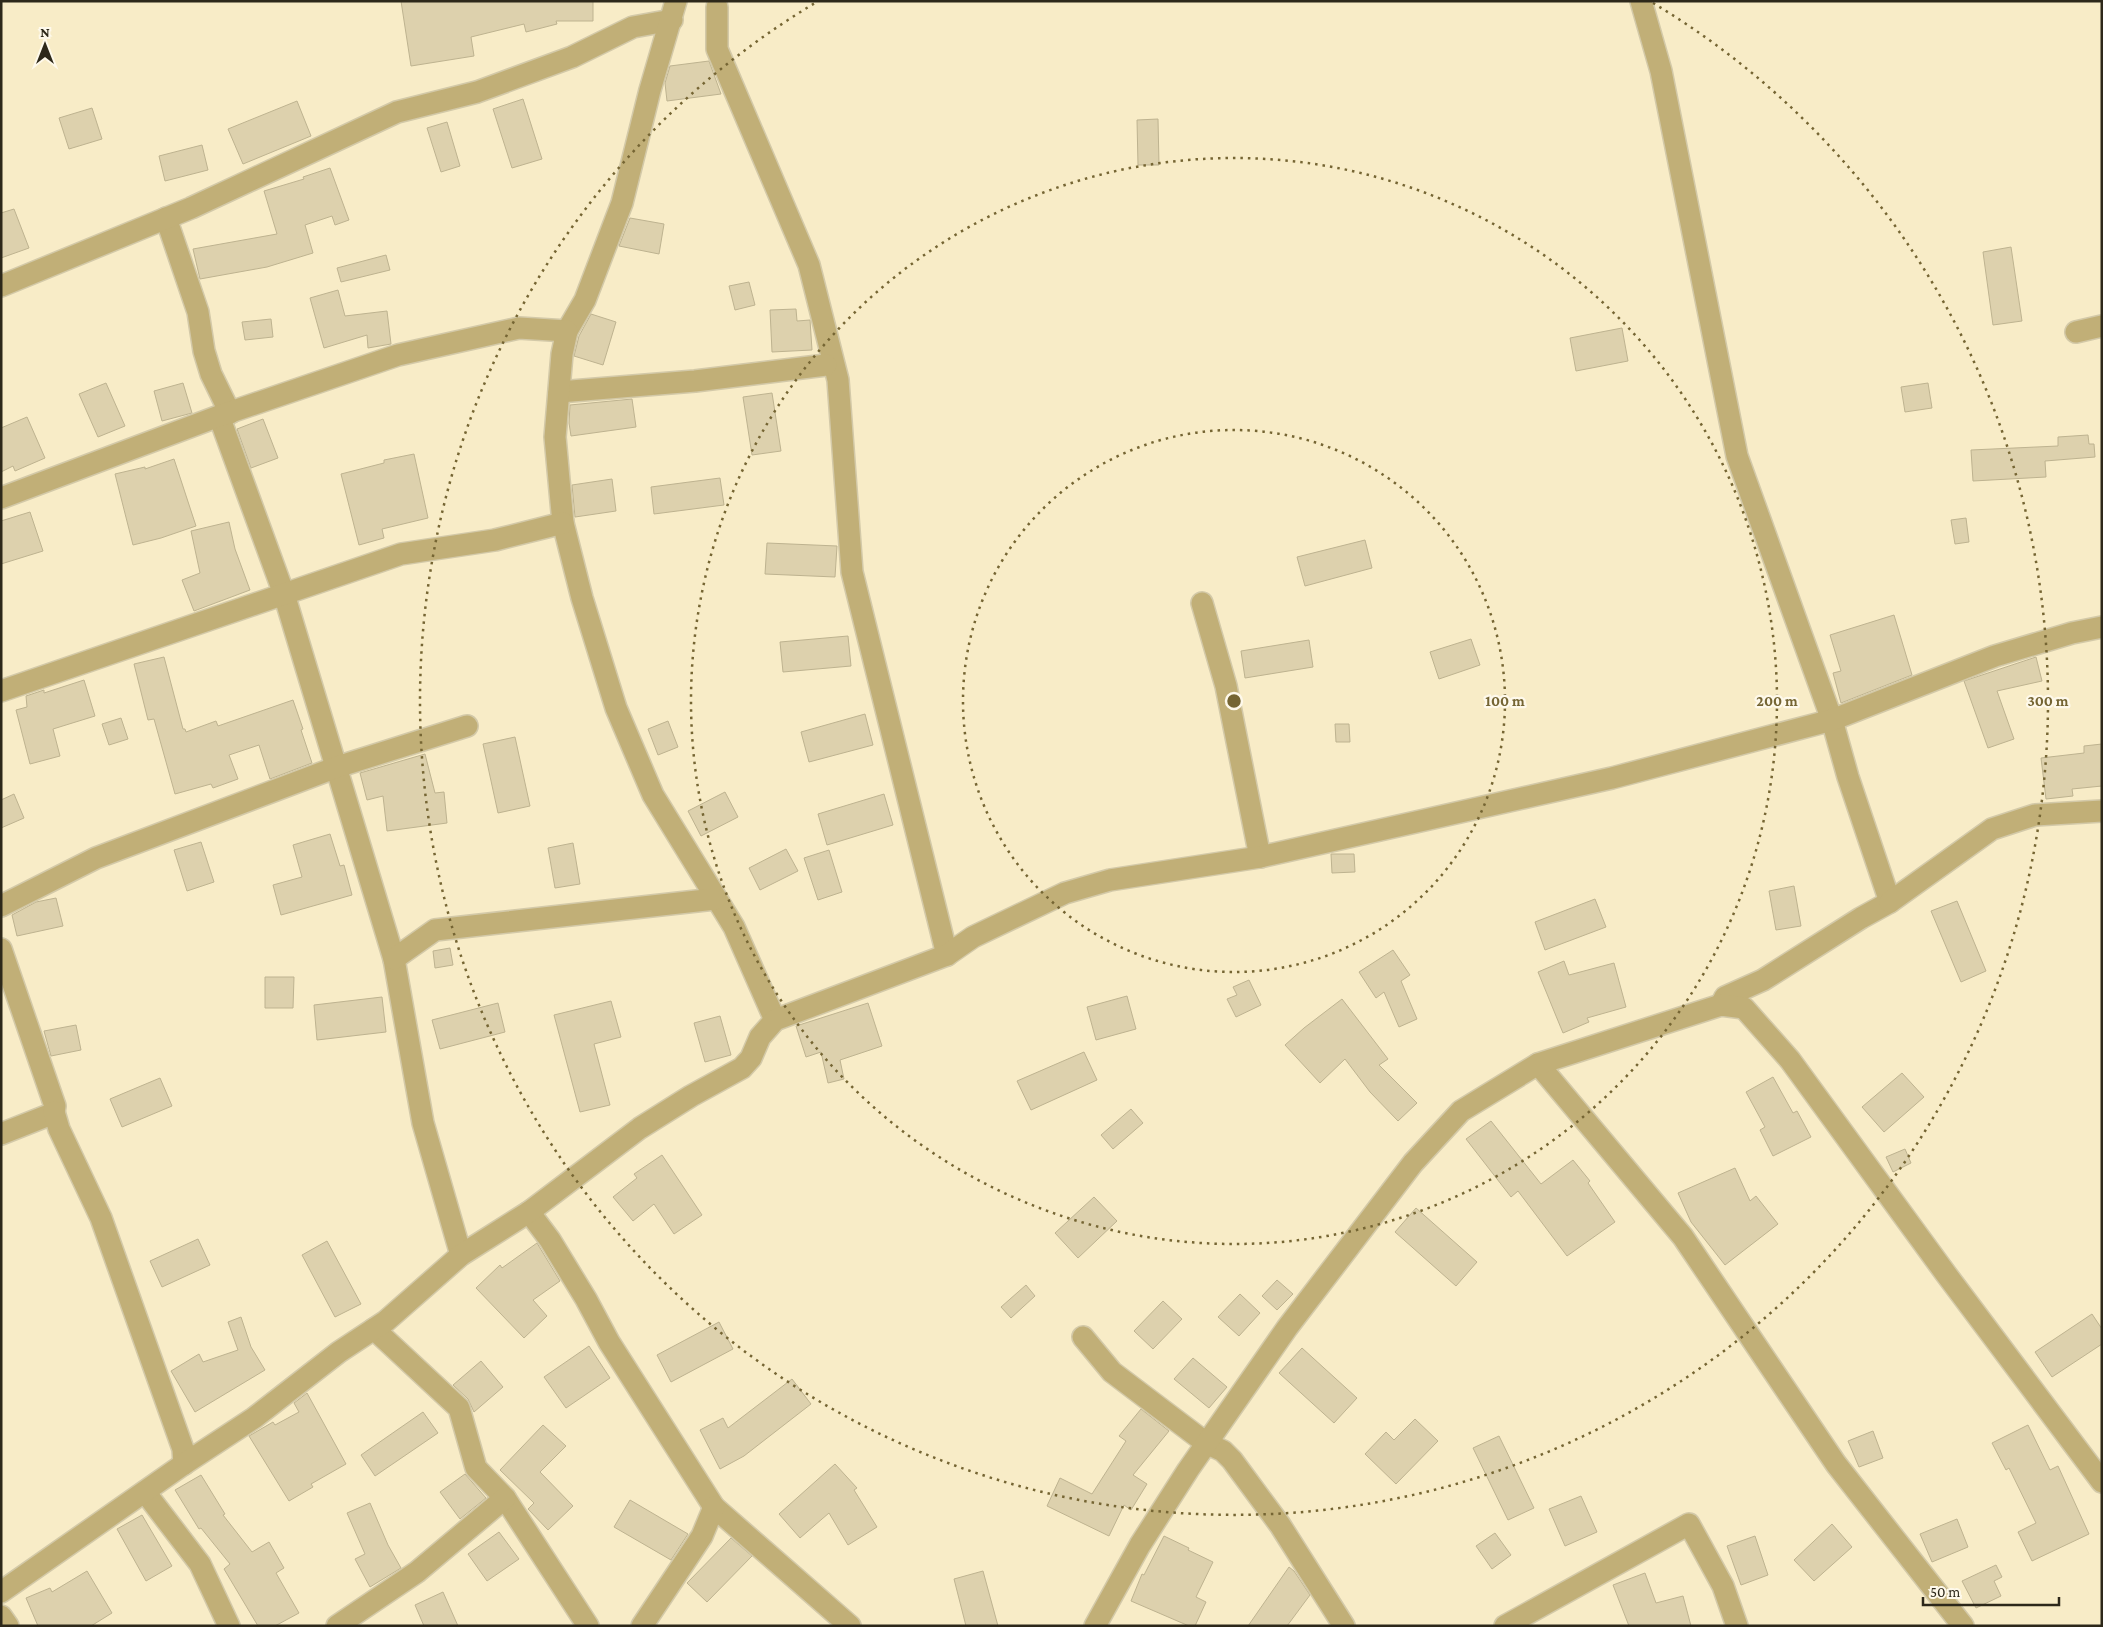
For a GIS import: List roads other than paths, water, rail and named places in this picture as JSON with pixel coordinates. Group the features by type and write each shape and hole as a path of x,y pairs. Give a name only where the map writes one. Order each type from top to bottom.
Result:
{"street":[{"path":"1641,1 1661,71 1737,456 1832,720 1848,777 1890,902"},
{"path":"717,7 717,49 809,265 838,380 852,572 947,955"},
{"path":"674,10 650,90 622,203 586,300 568,330 562,354 555,437 563,522 582,598 616,708 653,795 734,927 775,1020"},
{"path":"1,286 166,218 397,112 477,92 572,57 674,10"},
{"path":"166,218 198,312 204,351 284,594 394,959 423,1123 461,1255"},
{"path":"2076,332 2102,326"},
{"path":"1,498 225,414 398,354 519,328 568,330"},
{"path":"559,392 695,381 826,365"},
{"path":"1,691 401,554 495,540 563,522"},
{"path":"1202,603 1226,686 1260,856"},
{"path":"1,1592 184,1464 254,1418 339,1352 386,1321 461,1255 529,1212 640,1128 691,1096 742,1068 751,1058 760,1036 775,1020 947,955 973,937 1065,893 1110,880 1260,856 1612,778 1832,720 1995,656 2072,633 2102,627"},
{"path":"1,906 96,858 337,767 467,726"},
{"path":"1721,1005 1725,997 1763,980 1861,918 1890,902 1992,829 2035,814 2102,811"},
{"path":"394,959 435,930 716,898"},
{"path":"1,949 55,1106 54,1112 59,1129 101,1218 183,1449 184,1464"},
{"path":"1095,1626 1140,1544 1206,1443 1287,1328 1413,1163 1461,1111 1538,1064 1721,1005 1744,1008 1790,1060 1946,1274 2102,1482"},
{"path":"1538,1064 1683,1237 1836,1464 1963,1626"},
{"path":"1,1134 49,1116 54,1112"},
{"path":"529,1212 550,1240 586,1299 609,1342 714,1507 850,1626"},
{"path":"374,1329 459,1408 476,1468 505,1498 588,1626"},
{"path":"1083,1337 1112,1372 1206,1443 1223,1451 1232,1460 1280,1525 1344,1626"},
{"path":"145,1492 200,1564 229,1626"},
{"path":"337,1626 417,1572 505,1498"},
{"path":"642,1626 702,1536 714,1507"},
{"path":"1505,1626 1689,1524 1723,1586 1738,1626"},
{"path":"1,1616 8,1626"}]}
